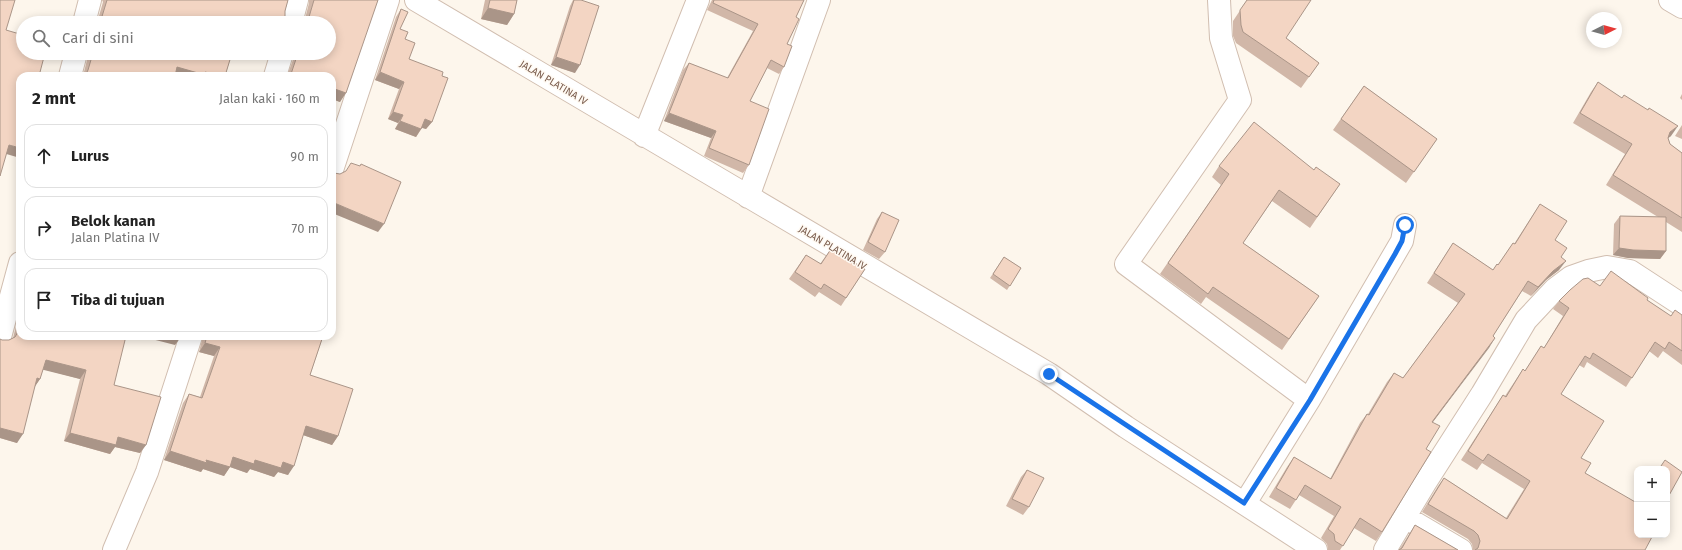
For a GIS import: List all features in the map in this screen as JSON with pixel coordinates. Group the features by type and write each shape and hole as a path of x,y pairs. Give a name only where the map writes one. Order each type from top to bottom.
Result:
{"street":[{"path":"86,16 90,0"},
{"path":"293,16 297,0"},
{"path":"336,158 388,0"},
{"name":"JALAN PLATINA IV","path":"416,0 1049,374 1316,550"},
{"path":"644,136 698,0"},
{"path":"748,197 819,0"},
{"path":"1219,0 1221,38 1240,100 1126,264 1310,400"},
{"path":"1670,0 1682,7"},
{"path":"71,72 74,60"},
{"path":"276,72 280,60"},
{"path":"1244,503 1310,400 1402,241 1405,225"},
{"path":"1386,550 1526,320 1555,289 1571,278 1588,271 1607,267 1630,271 1679,297"},
{"path":"0,337 16,278"},
{"path":"114,550 147,472 190,340"},
{"path":"1405,517 1461,550"}],"building":[{"path":"0,0 15,0 6,30 16,33 16,60 43,60 40,72 16,72 16,147 9,145 0,176"},
{"path":"107,0 288,0 285,16 102,16"},
{"path":"314,0 378,0 346,93 336,89 336,72 292,72 296,60 336,60 336,16 309,16"},
{"path":"490,0 517,0 514,14 488,8"},
{"path":"574,0 581,0 599,6 580,65 556,57"},
{"path":"714,0 804,0 796,17 799,19 787,44 792,46 784,67 771,60 750,101 769,109 749,165 709,148 716,131 669,113 689,63 728,78 758,24 713,3"},
{"path":"1247,0 1311,0 1286,38 1319,63 1309,77 1243,32 1240,10"},
{"path":"401,9 408,12 400,29 408,32 405,39 415,43 409,59 443,72 442,76 448,78 432,122 425,119 421,129 400,121 403,115 393,112 404,82 380,72"},
{"path":"91,60 230,60 226,72 194,72 177,67 176,72 87,72"},
{"path":"1598,82 1622,98 1624,95 1678,126 1670,132 1668,138 1670,144 1682,153 1682,218 1613,175 1632,144 1580,113"},
{"path":"1364,86 1437,139 1414,172 1341,119"},
{"path":"1254,122 1314,170 1316,167 1340,184 1317,217 1279,190 1243,243 1319,296 1289,339 1213,287 1208,294 1168,263 1229,174 1219,166"},
{"path":"351,163 360,166 361,164 401,182 384,224 336,204 336,173 340,174 346,171"},
{"path":"1540,204 1567,221 1555,240 1567,248 1561,257 1566,261 1553,271 1538,287 1528,281 1493,336 1495,338 1432,422 1440,426 1426,449 1431,452 1382,532 1360,518 1343,546 1335,541 1334,534 1328,529 1341,507 1305,485 1296,500 1276,488 1294,457 1331,479 1367,414 1369,415 1394,373 1403,378 1465,294 1434,273 1453,243 1493,270 1513,243 1515,244"},
{"path":"882,212 899,220 885,252 868,242"},
{"path":"1620,216 1666,217 1666,251 1619,248"},
{"path":"831,249 865,269 846,298 824,284 821,289 795,272 806,255 821,264"},
{"path":"1004,257 1021,268 1010,286 993,274"},
{"path":"1611,271 1648,298 1647,300 1671,316 1675,310 1682,315 1682,351 1669,342 1665,349 1655,342 1632,378 1593,353 1590,359 1585,356 1561,394 1604,421 1581,458 1591,463 1585,473 1634,501 1634,538 1651,538 1645,550 1475,550 1478,548 1480,541 1478,535 1474,531 1428,504 1444,478 1507,519 1530,481 1488,454 1483,461 1468,451 1503,395 1506,397 1523,369 1525,371 1541,346 1544,348 1569,308 1559,301 1583,279 1588,278 1600,286"},
{"path":"16,335 16,340 125,340 114,385 161,397 146,445 118,437 116,445 70,433 86,370 46,360 40,379 37,378 23,434 0,428 0,339 9,340"},
{"path":"206,340 322,340 310,375 353,389 338,436 306,426 294,466 283,462 281,468 255,460 254,464 233,457 230,467 206,460 207,463 170,451 189,394 202,398 220,347 205,343"},
{"path":"1665,460 1682,472 1670,494 1670,466 1661,466"},
{"path":"1027,470 1044,478 1029,507 1012,499"},
{"path":"1415,525 1458,550 1399,550 1402,548"}],"route":[{"path":"1049,374 1126,427 1244,503 1310,400 1395,254 1402,241 1405,225"}]}
